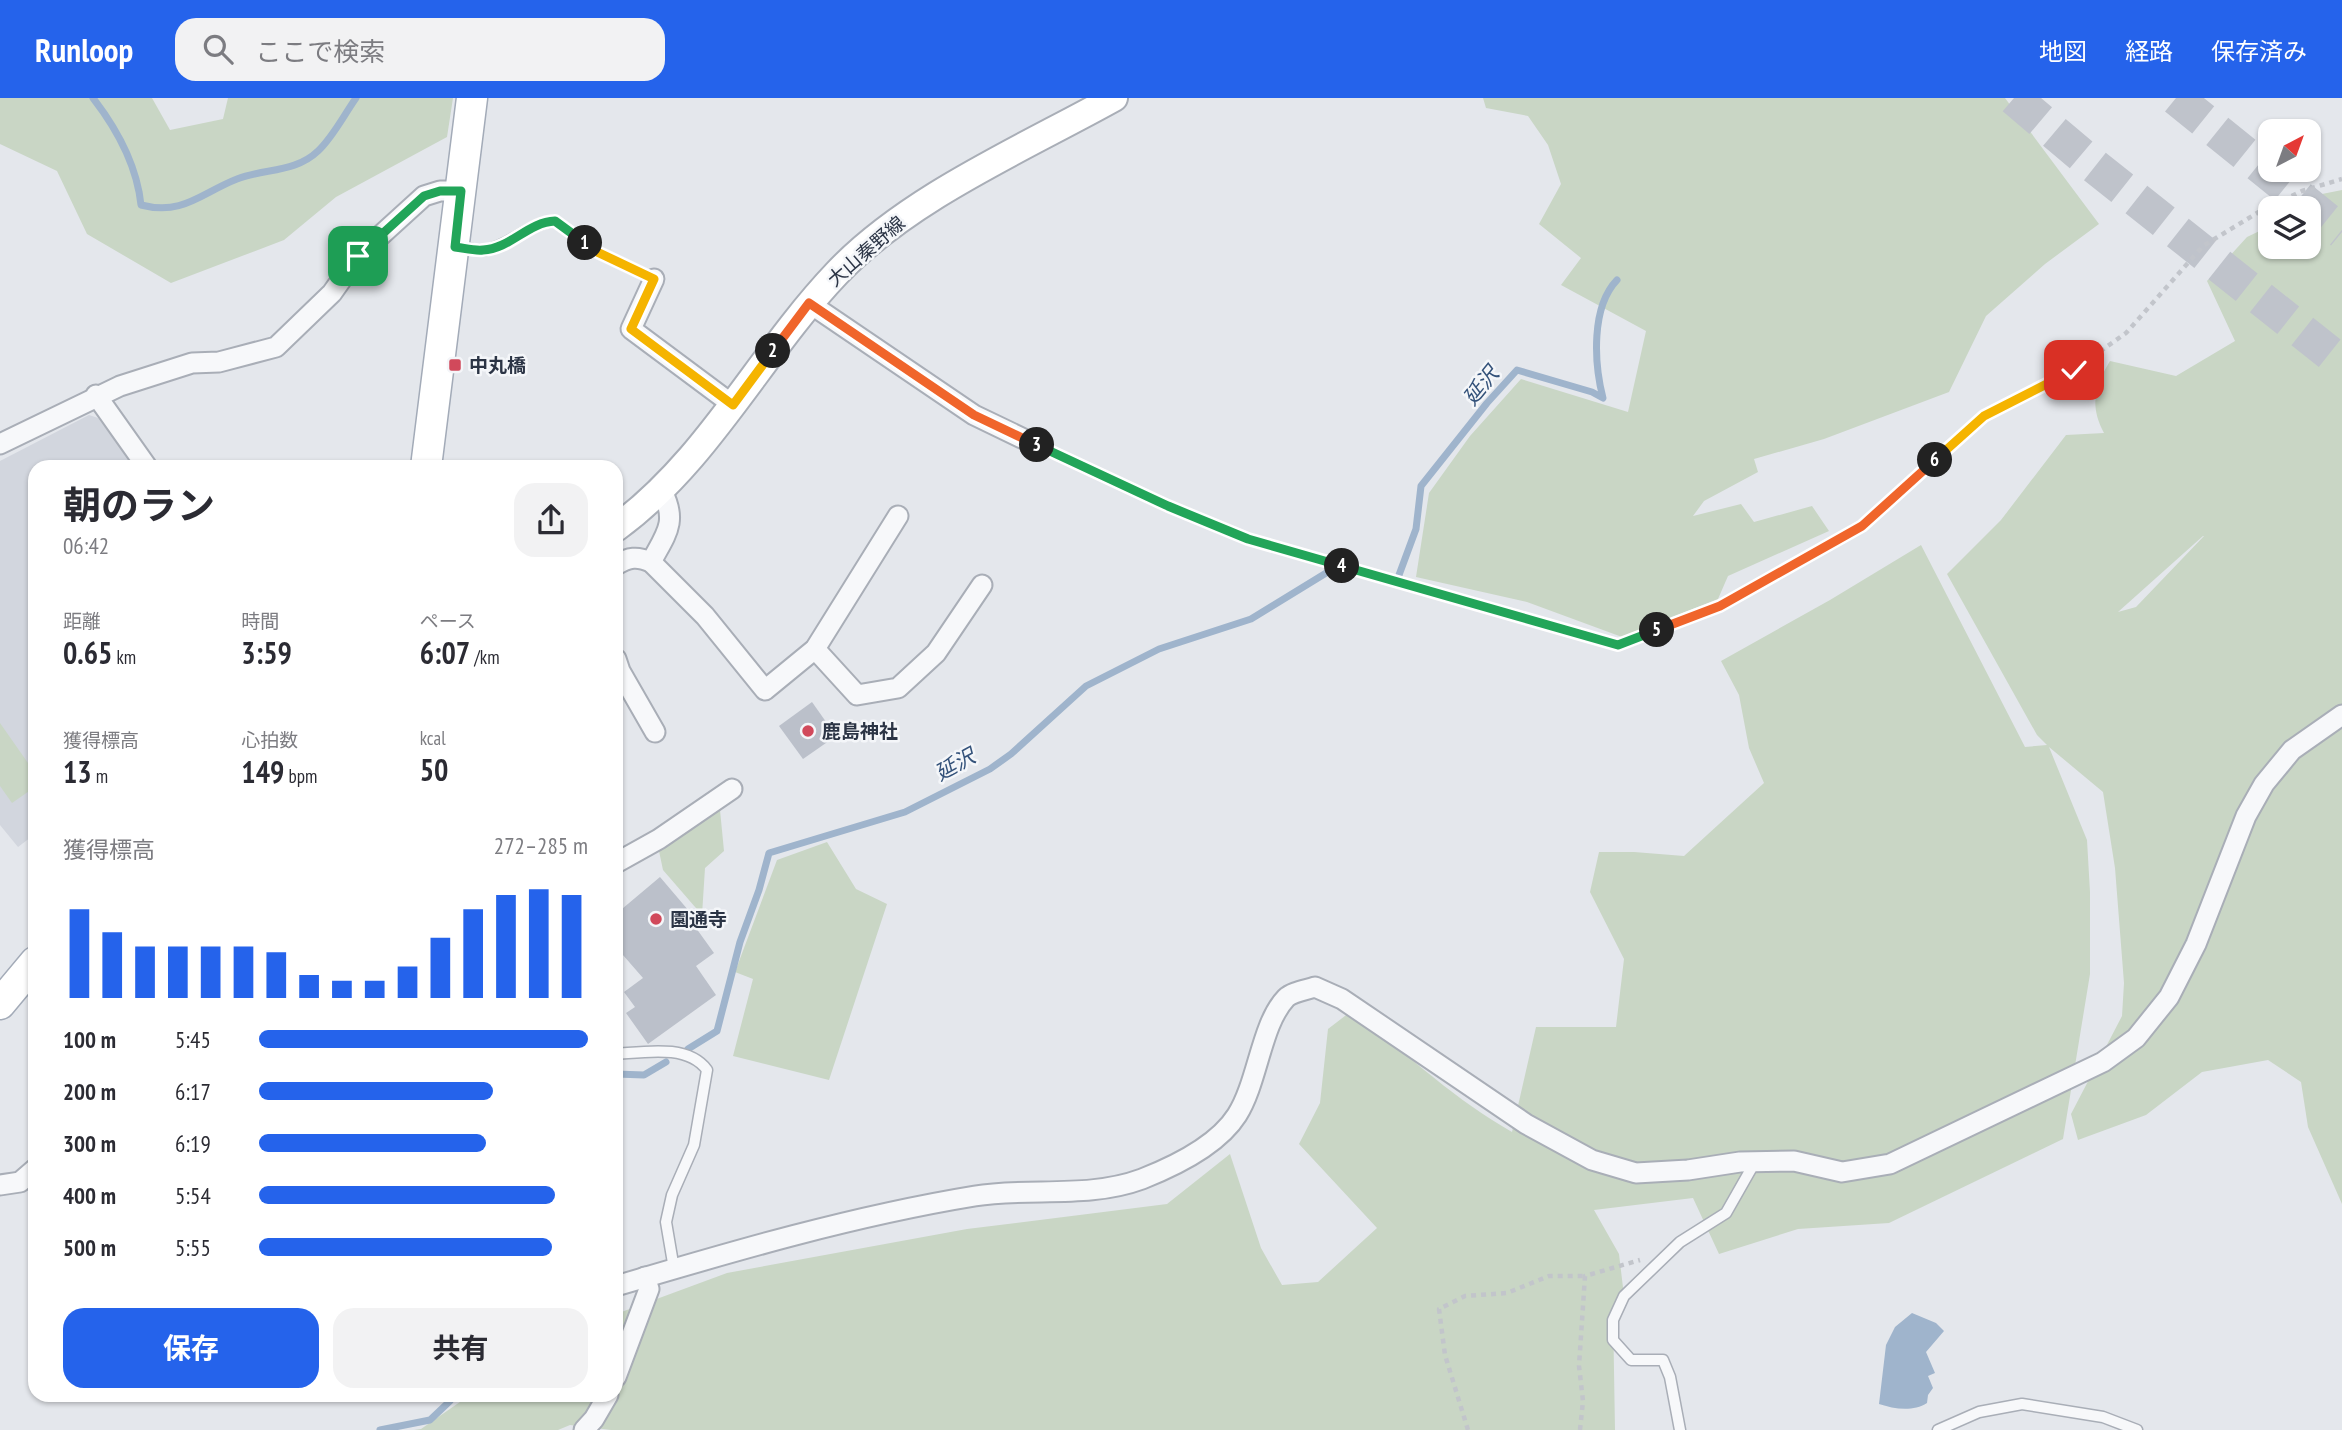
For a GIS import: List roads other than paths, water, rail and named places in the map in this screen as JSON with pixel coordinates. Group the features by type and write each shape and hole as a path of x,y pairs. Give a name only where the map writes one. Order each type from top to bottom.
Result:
{"main road":[{"name":"大山秦野線","path":"623,522 662,491 711,436 809,303 839,270 905,216 942,192 1114,98"},
{"path":"427,460 472,100"},
{"path":"0,1004 28,970"}],"street":[{"path":"0,444 96,395 192,363 219,362 276,347 332,293 358,256 424,196 440,191 461,191"},
{"path":"654,279 631,329 733,405"},
{"path":"809,303 974,415 1026,440"},
{"path":"96,395 142,460"},
{"path":"651,562 670,525 670,507 662,491"},
{"path":"623,561 640,557 651,562 705,616 765,690 815,649 898,516"},
{"path":"815,649 857,695 898,688 936,653 982,585"},
{"path":"623,676 655,732"},
{"path":"623,1284 892,1211 979,1195 1104,1189 1142,1179 1206,1147 1237,1116 1251,1088 1274,1014 1287,996 1315,987 1342,999 1526,1124 1592,1160 1636,1173 1755,1162 1794,1161 1842,1172 1891,1164 2103,1062 2136,1038 2169,997 2185,966 2246,816 2264,784 2292,750 2342,715"},
{"path":"623,859 659,839 732,789"},
{"path":"0,1185 20,1182 28,1175"},
{"path":"623,1358 649,1289 646,1277"},
{"path":"583,1430 594,1419 604,1402"}],"lane":[{"path":"455,247 484,250 501,245 543,222 555,221 595,251 654,279"},
{"path":"623,1053 650,1051 684,1054 699,1059 707,1070 694,1145 671,1195 666,1222 674,1269"},
{"path":"1680,1430 1670,1377 1663,1360 1630,1360 1613,1340 1613,1320 1624,1296 1681,1242 1726,1213 1755,1162"},
{"path":"1938,1430 1979,1412 2022,1404 2103,1417 2137,1430"}],"water":[{"path":"1912,1313 1936,1323 1944,1331 1926,1352 1935,1373 1928,1376 1933,1388 1927,1403 1916,1408 1879,1404 1886,1345 1895,1327"}],"waterway":[{"path":"93,98 125,149 141,205 156,208 180,205 237,179 300,163 318,151 329,139 356,98"},
{"name":"延沢","path":"1399,575 1416,529 1421,486 1517,370 1592,392 1603,398 1598,369 1597,336 1603,305 1617,280"},
{"name":"延沢","path":"688,1049 717,1031 740,942 769,853 905,812 990,769 1011,754 1086,686 1159,649 1251,619 1331,570"},
{"name":"延沢","path":"623,1074 644,1075 666,1062"},
{"name":"延沢","path":"380,1430 430,1420 449,1402"}],"tunnel":[{"path":"2014,98 2093,165 2342,363"},
{"path":"2176,98 2342,232"}],"place":[{"name":"中丸橋","path":"455,365"},
{"name":"鹿島神社","path":"808,731"},
{"name":"園通寺","path":"656,919"}]}
